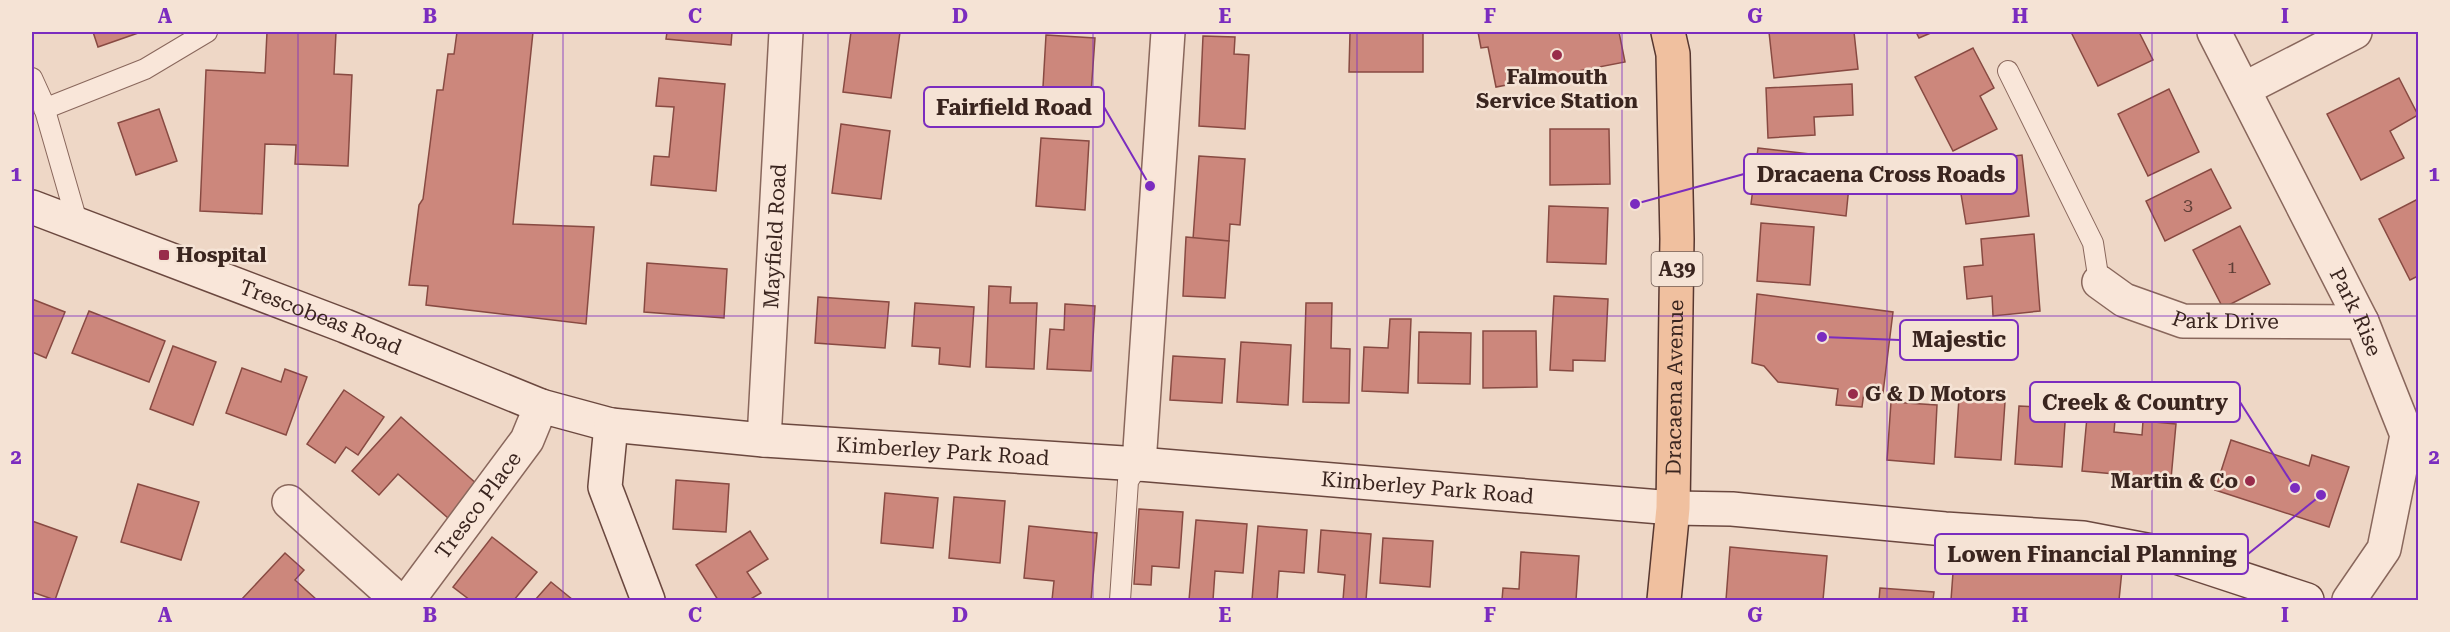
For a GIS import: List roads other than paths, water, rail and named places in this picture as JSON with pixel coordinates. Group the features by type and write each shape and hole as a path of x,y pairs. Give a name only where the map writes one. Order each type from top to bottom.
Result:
{"main road":[{"name":"Dracaena Avenue","path":"1664,600 1673,508 1677,239 1673,54 1668,32"}],"street":[{"name":"Mayfield Road","path":"764,440 786,32"},
{"path":"1139,464 1168,32"},
{"name":"Park Rise","path":"2214,32 2362,322 2407,435 2384,549 2349,600"},
{"path":"2244,89 2355,32"},
{"name":"Trescobeas Road","path":"32,207 345,327 541,406"},
{"name":"Park Drive","path":"2099,282 2124,300 2183,321 2362,322"},
{"name":"Kimberley Park Road","path":"541,406 611,425 764,440 1139,464 1673,508 1732,509 1945,529 2083,538 2167,554 2307,600"},
{"name":"Tresco Place","path":"408,600 527,440 541,406"},
{"path":"611,425 605,487 648,600"},
{"path":"289,502 398,600"}],"lane":[{"path":"44,109 146,69 207,32"},
{"path":"2007,71 2093,243 2099,282"},
{"path":"32,78 37,85 78,225"},
{"path":"1120,600 1128,481 1139,464"}],"place":[{"name":"Falmouth Service Station","path":"1557,55"},
{"name":"Fairfield Road","path":"1150,186"},
{"name":"Dracaena Cross Roads","path":"1635,204"},
{"name":"Hospital","path":"164,255"},
{"name":"Majestic","path":"1822,337"},
{"name":"G & D Motors","path":"1853,394"},
{"name":"Martin & Co","path":"2250,481"},
{"name":"Creek & Country","path":"2295,488"},
{"name":"Lowen Financial Planning","path":"2321,495"}]}
